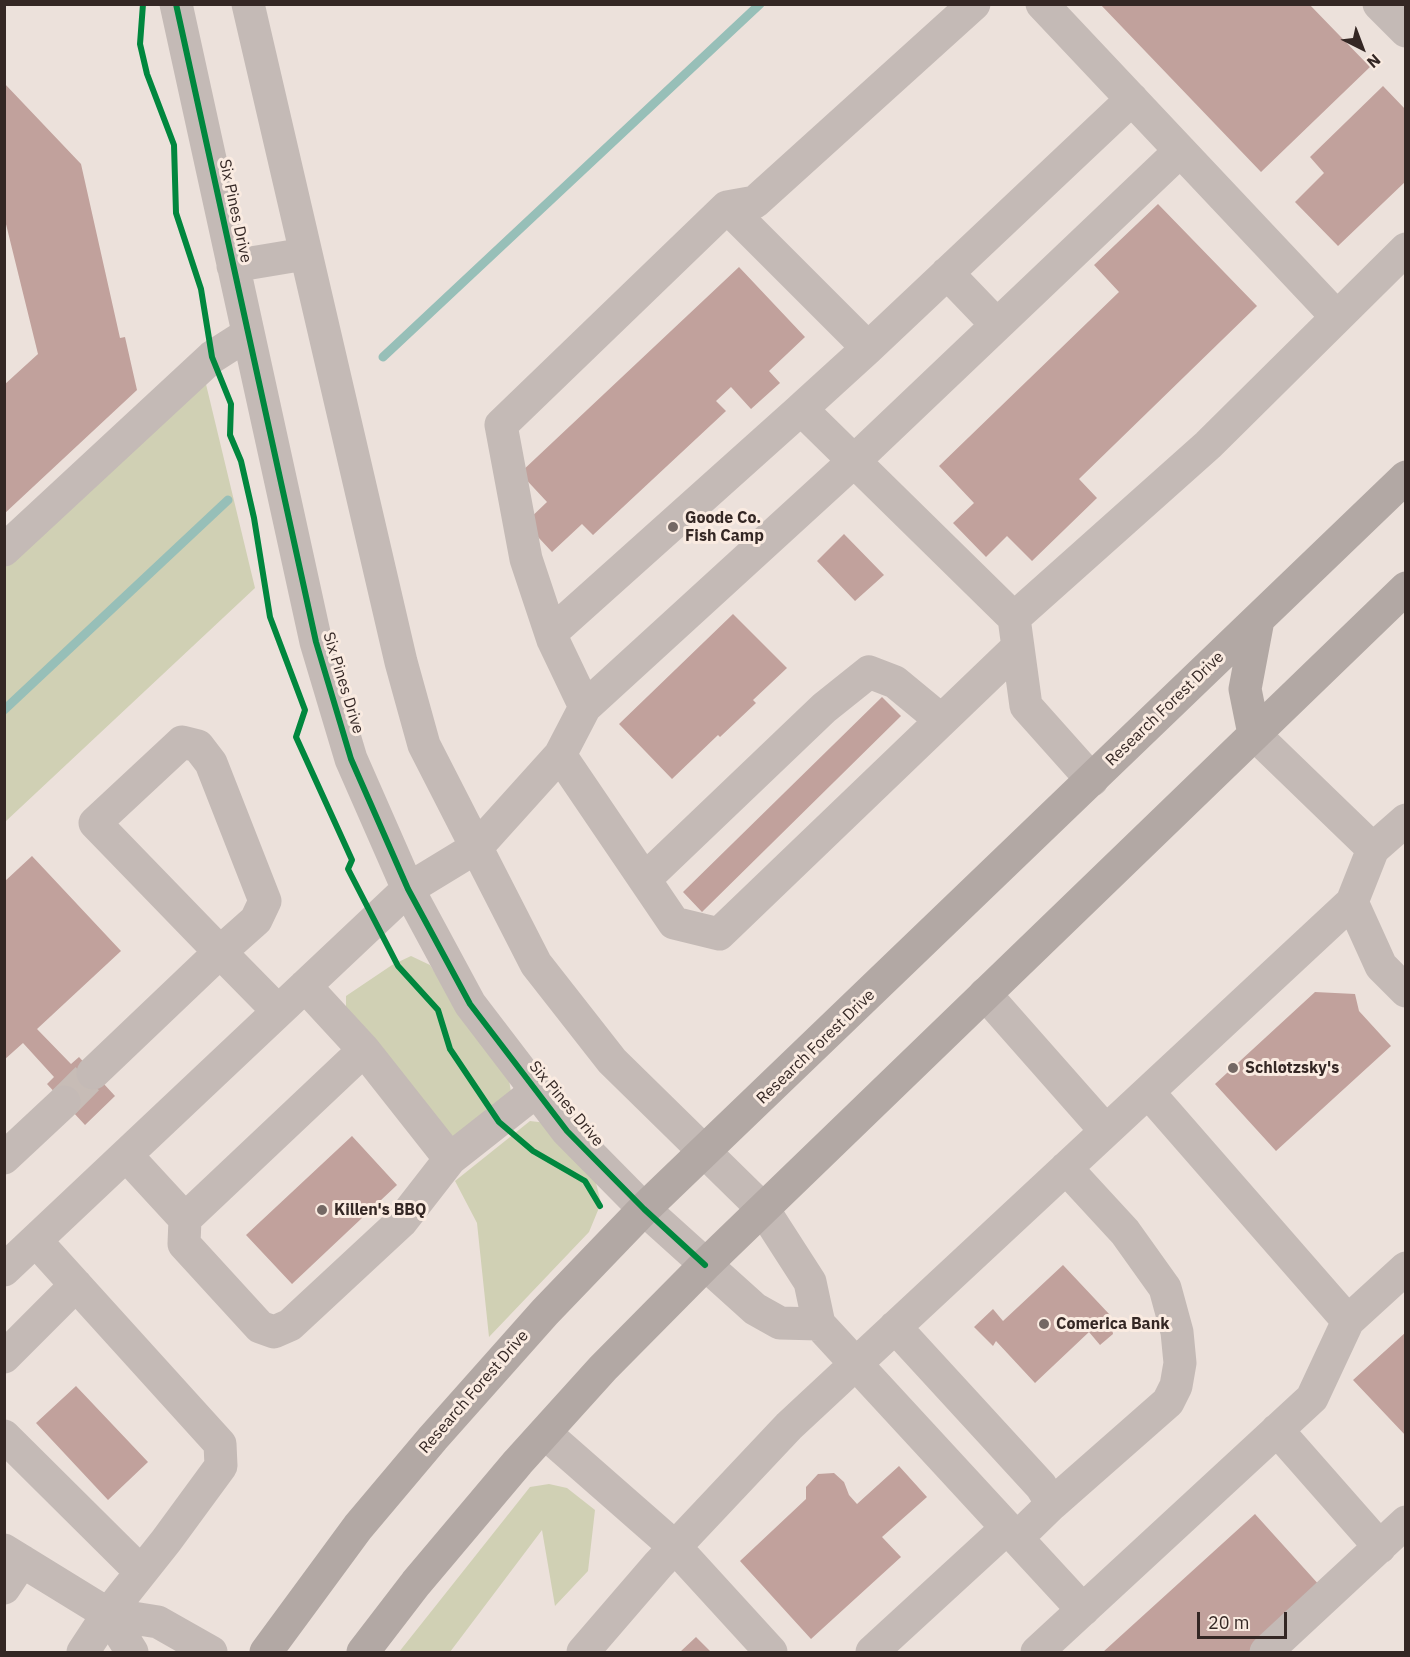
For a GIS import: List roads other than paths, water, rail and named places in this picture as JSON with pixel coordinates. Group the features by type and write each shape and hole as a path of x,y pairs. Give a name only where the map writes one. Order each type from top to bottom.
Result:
{"main road":[{"name":"Research Forest Drive","path":"266,1653 358,1527 433,1438 545,1312 644,1209 705,1153 1406,477"},
{"path":"363,1653 416,1583 603,1368 705,1265 1406,588"},
{"path":"1254,734 1245,689 1258,620"}],"street":[{"name":"Six Pines Drive","path":"176,4 315,642 351,759 408,889 470,1004 567,1131 644,1209 755,1309 780,1323 819,1324"},
{"path":"248,4 305,254 423,745 536,964 612,1061 763,1209 810,1282 819,1324 1083,1610"},
{"path":"585,707 551,633 526,559 501,425 727,207 755,202 974,4"},
{"path":"1042,4 1337,317"},
{"path":"1379,4 1406,31"},
{"path":"551,633 868,348 1132,99"},
{"path":"4,1270 408,889 477,847 560,755 585,707 853,462 1180,151"},
{"path":"727,207 868,348"},
{"path":"560,755 675,924 719,934 941,720 1016,632 1406,249"},
{"path":"233,266 305,254"},
{"path":"947,273 998,325"},
{"path":"4,550 212,357 248,334"},
{"path":"801,409 1016,632 1026,706 1092,780"},
{"path":"645,879 824,708 869,672 895,682 941,720"},
{"path":"1254,734 1373,849"},
{"path":"93,1073 220,952 256,920 265,901 211,763 198,746 182,742 95,823 220,952 278,1011"},
{"path":"583,1653 675,1547 789,1426 1353,902 1373,849 1406,820"},
{"path":"1353,902 1381,966 1406,992"},
{"path":"305,986 364,1050 450,1159"},
{"path":"985,994 1106,1131"},
{"path":"184,1231 364,1050"},
{"path":"126,1155 260,1327 273,1332 291,1325 401,1222 450,1159 536,1092"},
{"path":"1148,1092 1348,1321"},
{"path":"4,1158 64,1102"},
{"path":"872,1653 1012,1533 1052,1504 1168,1402 1176,1386 1180,1363 1177,1332 1165,1288 1125,1232 1066,1168"},
{"path":"36,1241 220,1444 221,1466 108,1614 84,1653"},
{"path":"1037,1653 1312,1398 1348,1321 1406,1268"},
{"path":"4,1357 76,1285"},
{"path":"895,1327 1041,1486 1052,1504"},
{"path":"1277,1430 1380,1547"},
{"path":"545,1433 675,1547 771,1653"},
{"path":"4,1436 141,1572"},
{"path":"1266,1653 1406,1522"},
{"path":"4,1588 13,1555 108,1614 158,1622 211,1653"},
{"path":"108,1614 132,1653"}],"waterway":[{"path":"383,357 760,4"},
{"path":"4,710 228,500"}],"tunnel":[{"path":"64,1102 93,1073"}],"place":[{"name":"Goode Co. Fish Camp","path":"673,527"},
{"name":"Schlotzsky's","path":"1233,1068"},
{"name":"Killen's BBQ","path":"322,1210"},
{"name":"Comerica Bank","path":"1044,1324"}]}
